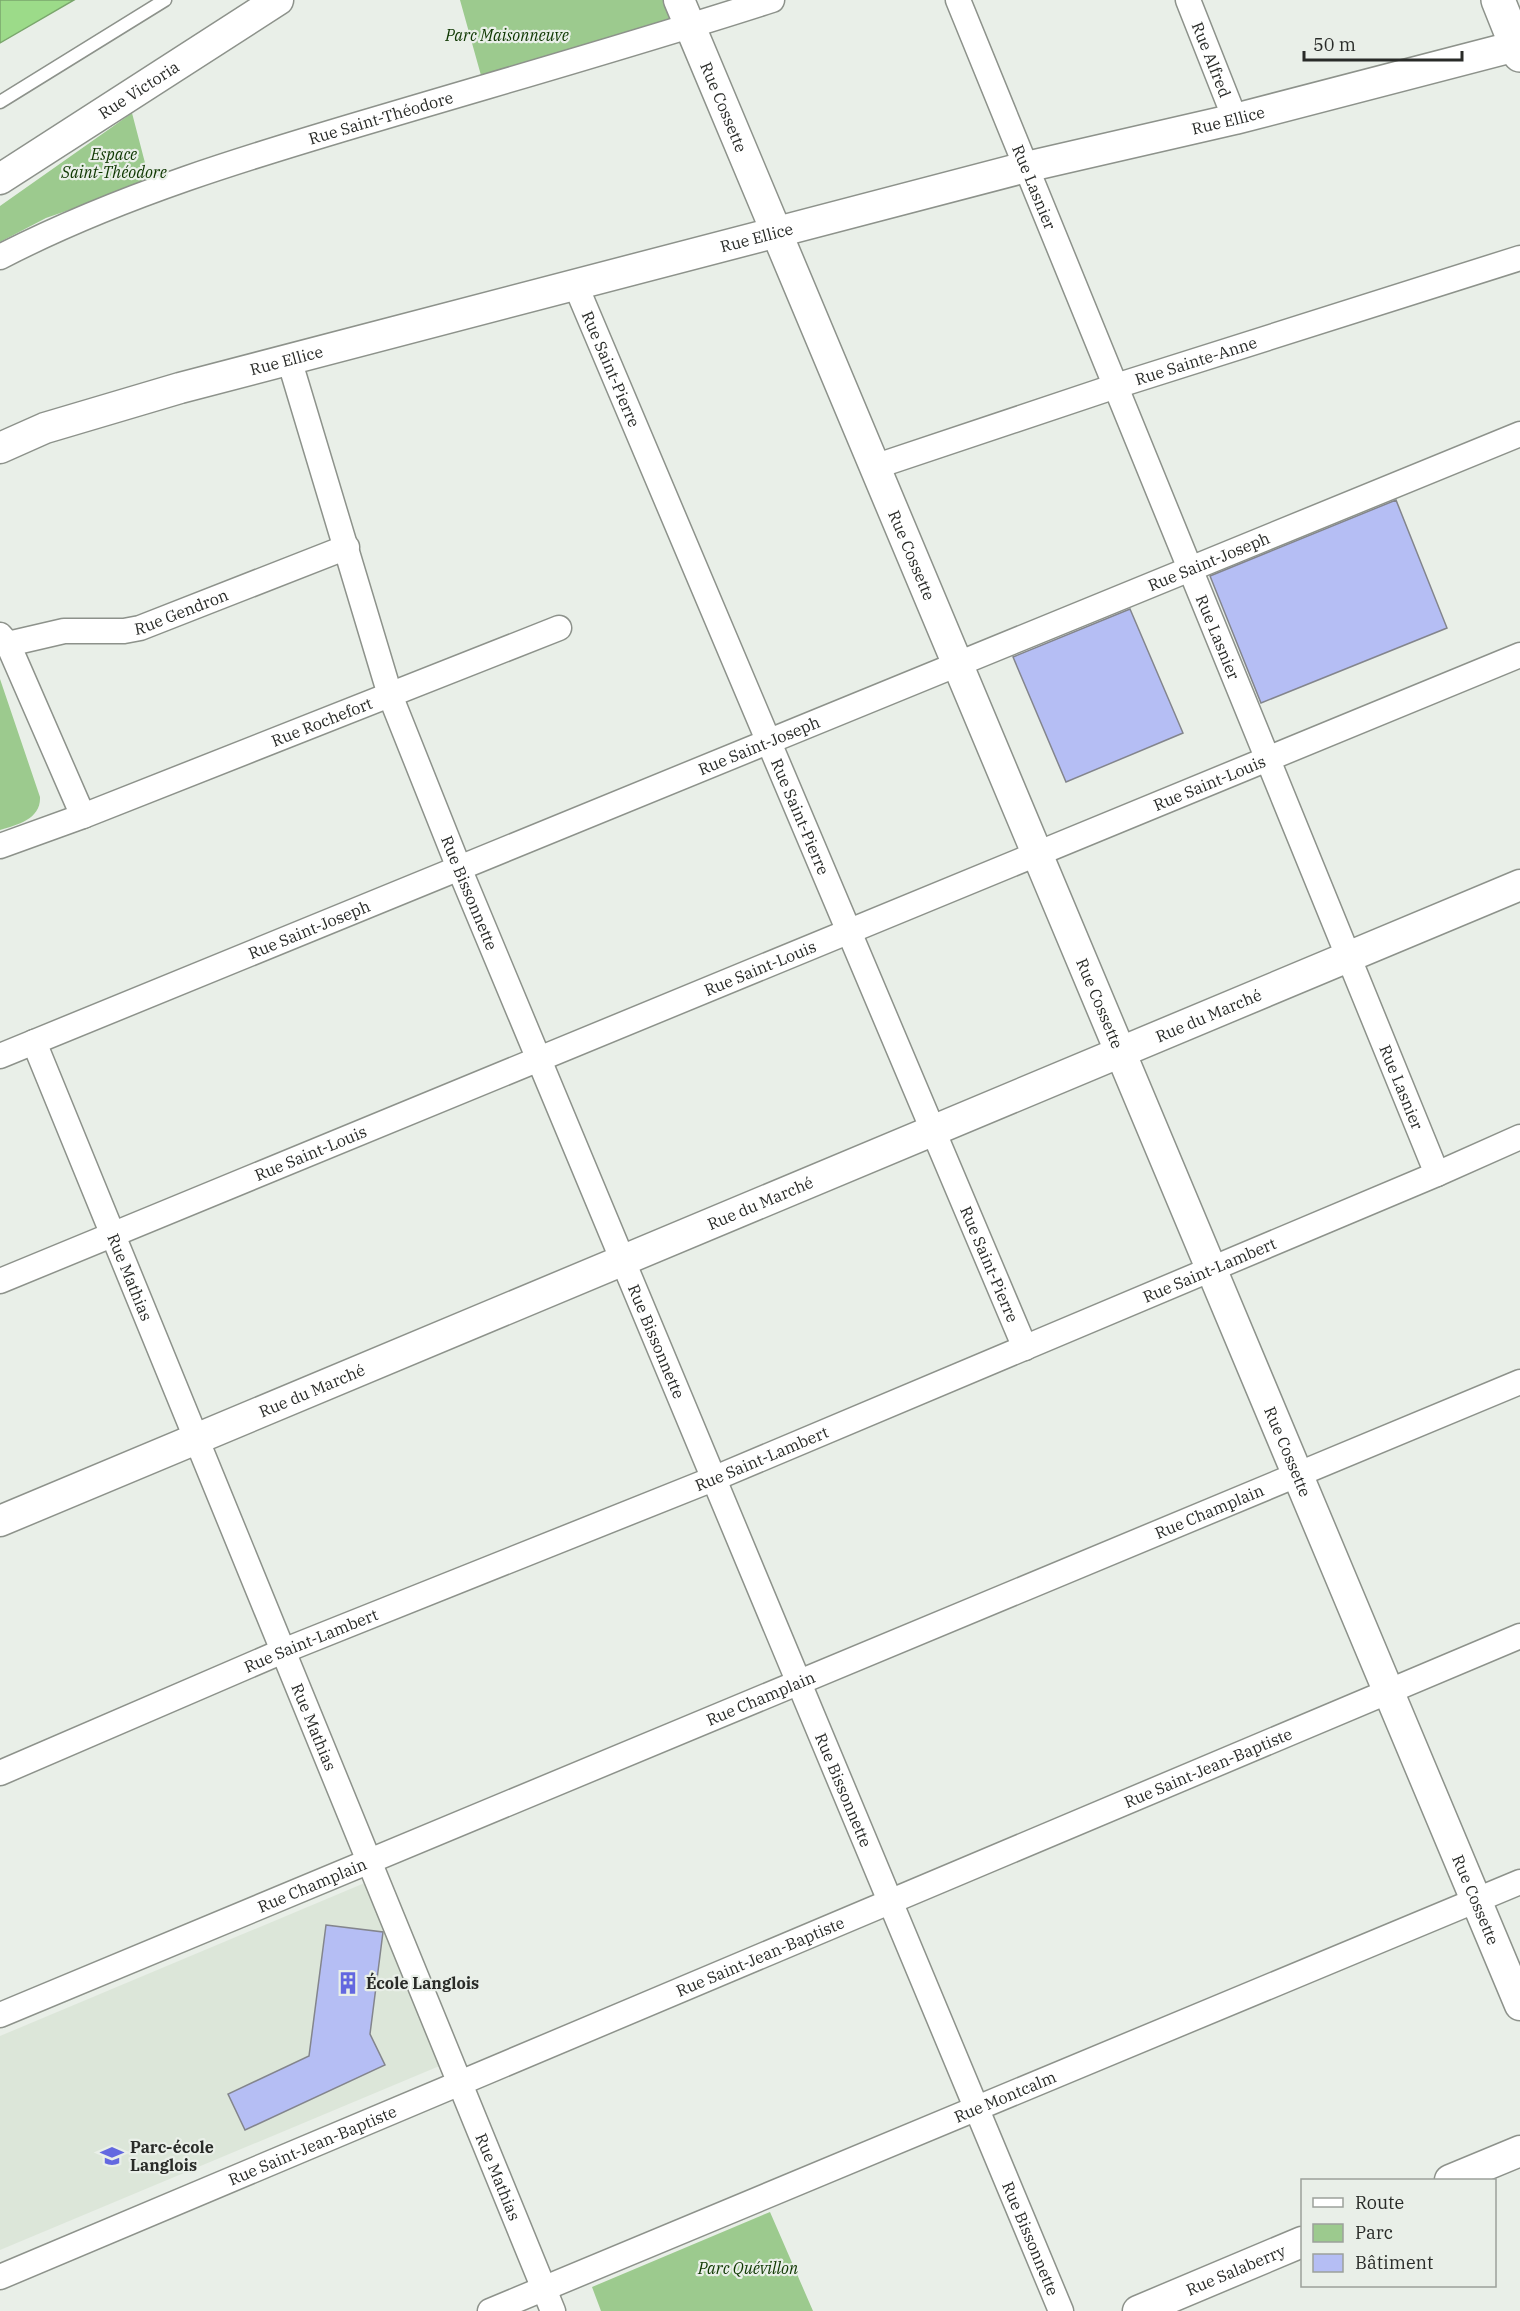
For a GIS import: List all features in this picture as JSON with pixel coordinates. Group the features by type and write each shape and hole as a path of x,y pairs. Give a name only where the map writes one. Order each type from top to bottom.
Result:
{"main road":[{"path":"1498,0 1519,49"}],"street":[{"name":"Rue Victoria","path":"0,179 278,0"},
{"name":"Rue Saint-Théodore","path":"0,256 49,232 113,206 263,153 684,13 772,0"},
{"name":"Rue Lasnier","path":"958,0 1437,1174"},
{"name":"Rue Alfred","path":"1188,0 1234,119"},
{"name":"Rue Cossette","path":"684,13 1520,2005"},
{"name":"Rue Ellice","path":"0,448 45,428 180,388 290,359 1026,167 1519,49"},
{"name":"Rue Sainte-Anne","path":"874,467 1116,386 1520,258"},
{"name":"Rue Saint-Pierre","path":"576,286 1025,1348"},
{"name":"Rue Bissonnette","path":"290,359 390,696 538,1059 1061,2311"},
{"name":"Rue Saint-Joseph","path":"0,1056 1520,434"},
{"name":"Rue Gendron","path":"4,640 64,631 124,631 140,628 347,547"},
{"name":"Rue Rochefort","path":"0,846 83,816 559,628"},
{"path":"4,640 83,816"},
{"name":"Rue Saint-Louis","path":"0,1281 1520,655"},
{"name":"Rue du Marché","path":"0,1521 1520,885"},
{"name":"Rue Mathias","path":"34,1042 554,2311"},
{"name":"Rue Saint-Lambert","path":"0,1773 283,1651 713,1479 1520,1137"},
{"name":"Rue Champlain","path":"0,2015 1520,1382"},
{"name":"Rue Saint-Jean-Baptiste","path":"0,2277 1520,1635"},
{"name":"Rue Montcalm","path":"490,2311 1520,1882"},
{"path":"1455,2179 1520,2151"},
{"name":"Rue Salaberry","path":"1138,2311 1301,2242"}],"lane":[{"path":"0,102 165,0"}],"shaded area":[{"path":"0,0 74,0 0,43"},
{"name":"Parc-école Langlois","path":"367,1882 449,2062 0,2250 0,2036"}],"green space":[{"name":"Parc Maisonneuve","path":"460,0 669,0 677,21 482,79"},
{"name":"Espace Saint-Théodore","path":"132,113 150,182 46,218 0,242 0,206"},
{"path":"0,679 40,797 37,811 33,816 0,830"},
{"name":"Parc Quévillon","path":"770,2212 813,2311 601,2311 592,2287"}],"building":[{"path":"1396,500 1447,628 1261,703 1210,576"},
{"path":"1130,609 1183,733 1066,782 1013,657"},
{"name":"École Langlois","path":"326,1925 383,1932 370,2034 385,2065 245,2130 228,2094 309,2056"}],"place":[{"name":"École Langlois","path":"348,1983"},
{"name":"Parc-école Langlois","path":"112,2156"}]}
